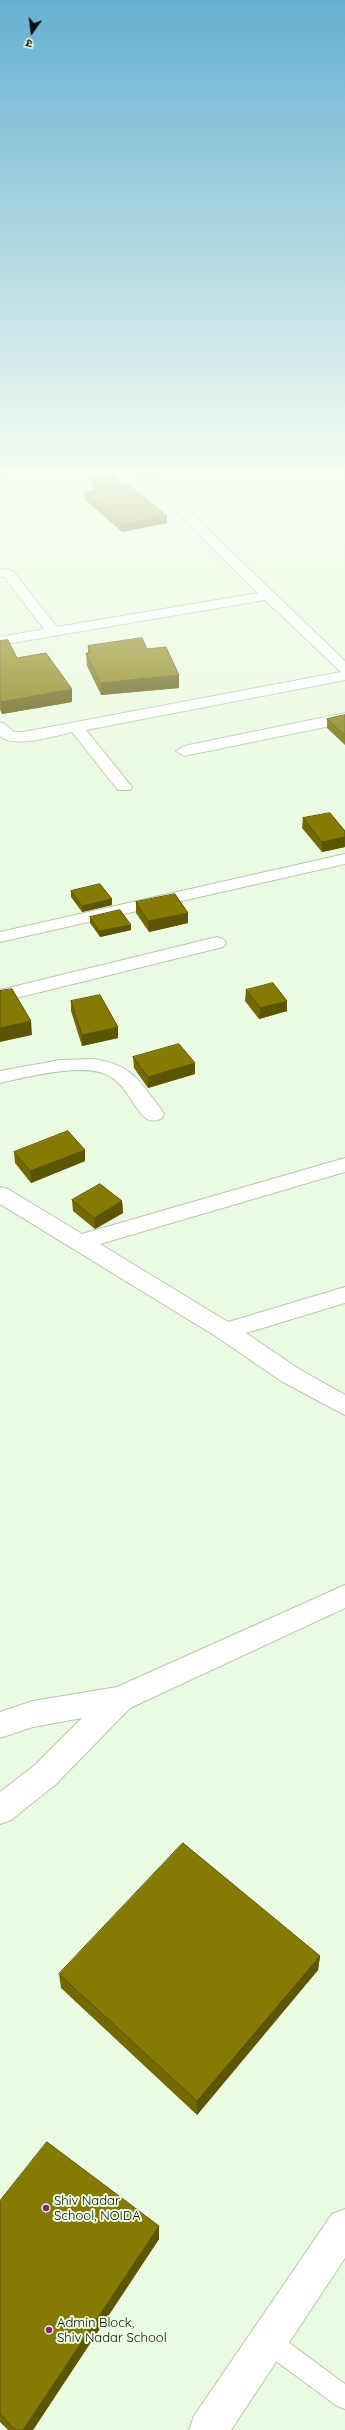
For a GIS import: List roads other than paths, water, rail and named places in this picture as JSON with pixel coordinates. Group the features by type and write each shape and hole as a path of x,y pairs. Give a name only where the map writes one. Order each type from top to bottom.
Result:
{"street":[{"path":"18,587 53,632"},
{"path":"261,587 345,669"},
{"path":"0,641 269,595"},
{"path":"0,727 10,737 16,738 345,676"},
{"path":"184,751 345,718"},
{"path":"76,727 124,787"},
{"path":"0,937 345,859"},
{"path":"0,996 217,943"},
{"path":"0,1077 65,1066 106,1066 119,1072 154,1114"},
{"path":"78,1243 345,1165"},
{"path":"0,1194 225,1332 290,1375 345,1406"},
{"path":"225,1332 345,1295"},
{"path":"0,1724 33,1714 120,1699 345,1596"},
{"path":"0,1810 45,1775 120,1699"},
{"path":"208,2430 267,2340 345,2228"}],"lane":[{"path":"267,2340 345,2398"}],"place":[{"name":"Shiv Nadar School, NOIDA","path":"46,2208"},
{"name":"Admin Block, Shiv Nadar School","path":"49,2330"}]}
